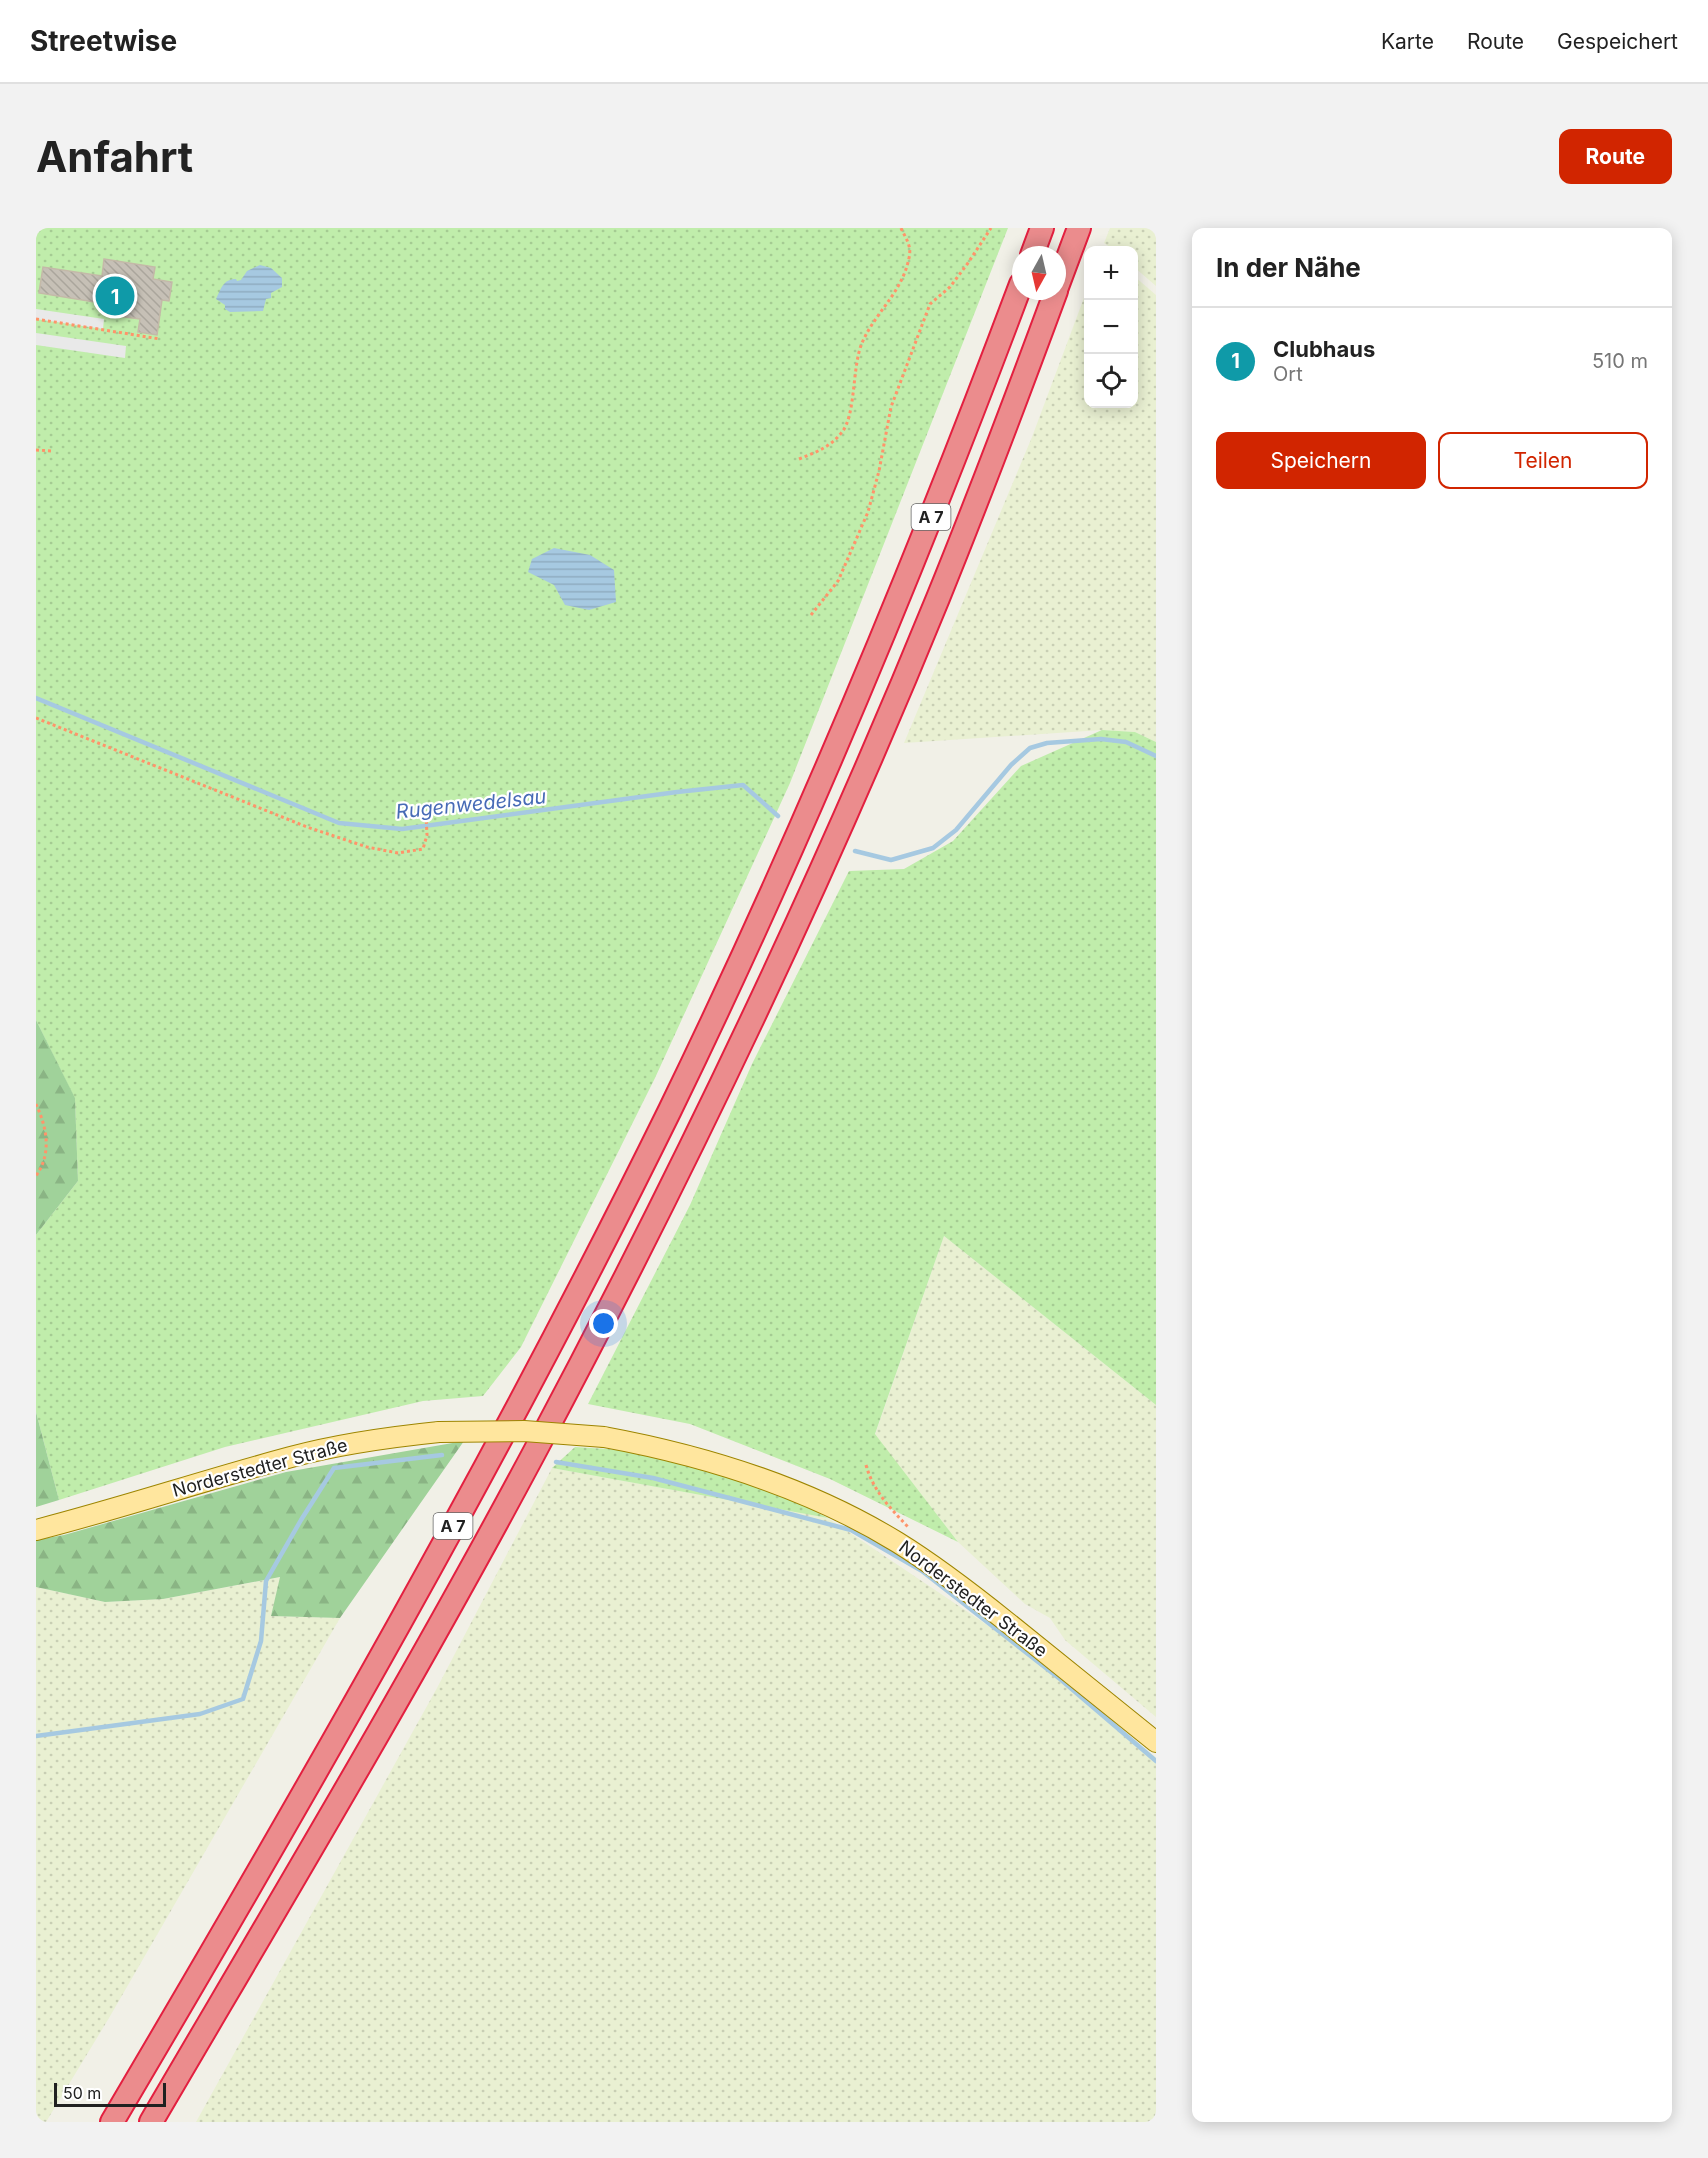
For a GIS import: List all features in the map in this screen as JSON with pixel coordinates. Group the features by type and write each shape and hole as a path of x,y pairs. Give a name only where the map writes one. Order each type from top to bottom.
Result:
{"highway":[{"path":"1035,246 1041,228"},
{"name":"A 7","path":"1066,262 1079,228"},
{"name":"A 7","path":"112,2122 366,1684 507,1428 668,1113 836,749 969,422 1015,300"},
{"name":"A 7","path":"151,2122 394,1707 523,1473 634,1259 722,1081 846,815 937,600 1006,426 1052,300"}],"main road":[{"name":"Norderstedter Straße","path":"36,1530 99,1514 292,1456 352,1443 440,1432 524,1431 604,1437 718,1463 767,1479 817,1500 897,1542 980,1601 1156,1742"}],"path":[{"path":"800,459 827,448 844,431 849,414 856,363 862,343 904,277 910,246 902,228"},
{"path":"810,615 838,581 868,512 879,471 891,407 930,304 956,279 991,228"},
{"path":"36,319 160,339"},
{"path":"36,450 52,451"},
{"path":"36,718 308,827 367,847 398,853 423,849 427,835 427,816 431,808"},
{"path":"36,1104 47,1138 44,1164 36,1176"},
{"path":"866,1465 869,1478 880,1496 914,1533"}],"green space":[{"path":"36,228 1008,228 790,783 655,1078 521,1347 483,1396 423,1401 225,1447 59,1500 36,1412 36,1235 78,1181 75,1099 36,1020"},
{"path":"1110,228 1156,228 1156,286 1138,270 1138,246 1108,246 1104,243"},
{"path":"1138,279 1156,295 1156,742 1135,732 1102,730 904,743 1032,437 1084,298 1084,408 1138,408"},
{"path":"1102,730 1135,732 1156,742 1156,1405 944,1236 875,1434 958,1542 830,1479 690,1424 588,1404 690,1205 752,1064 849,871 904,869 953,841 1021,766"},
{"path":"36,1020 75,1098 78,1181 36,1235"},
{"path":"944,1236 1156,1405 1156,1717 1065,1640 1050,1618 1025,1604 958,1542 875,1435"},
{"path":"36,1412 59,1500 36,1507"},
{"path":"464,1441 340,1618 271,1616 280,1577 163,1599 105,1602 36,1587 36,1540 64,1535 286,1472"},
{"path":"575,1447 656,1452 764,1485 828,1518 552,1468"},
{"path":"552,1468 828,1518 1051,1668 1156,1758 1156,2122 196,2122 437,1688"},
{"path":"281,1577 271,1616 340,1618 109,2018 46,2122 36,2122 36,1587 105,1602 163,1599"}],"shaded area":[{"path":"36,309 104,319 103,329 36,319"},
{"path":"36,333 126,346 125,358 36,345"}],"water":[{"path":"260,265 271,268 282,278 282,287 271,293 271,298 266,299 263,311 230,312 225,309 225,305 216,299 223,285 232,279 241,280 247,271"},
{"path":"554,548 590,555 614,570 616,602 589,610 565,605 554,585 528,572 532,559"}],"building":[{"path":"104,259 155,267 153,279 172,282 169,301 162,300 157,335 138,332 140,319 111,315 113,305 39,293 43,267 102,276"}],"waterway":[{"name":"Rugenwedelsau","path":"36,698 339,823 402,829 743,785 778,816"},
{"name":"Rugenwedelsau","path":"855,851 891,860 933,848 956,830 1011,765 1030,748 1047,743 1101,739 1126,742 1156,756"},
{"path":"36,1736 200,1714 243,1699 261,1641 266,1581 334,1468 442,1455"},
{"path":"556,1462 653,1478 851,1530 922,1571 1060,1679 1156,1761"}],"place":[{"name":"Clubhaus","path":"115,296"}]}
